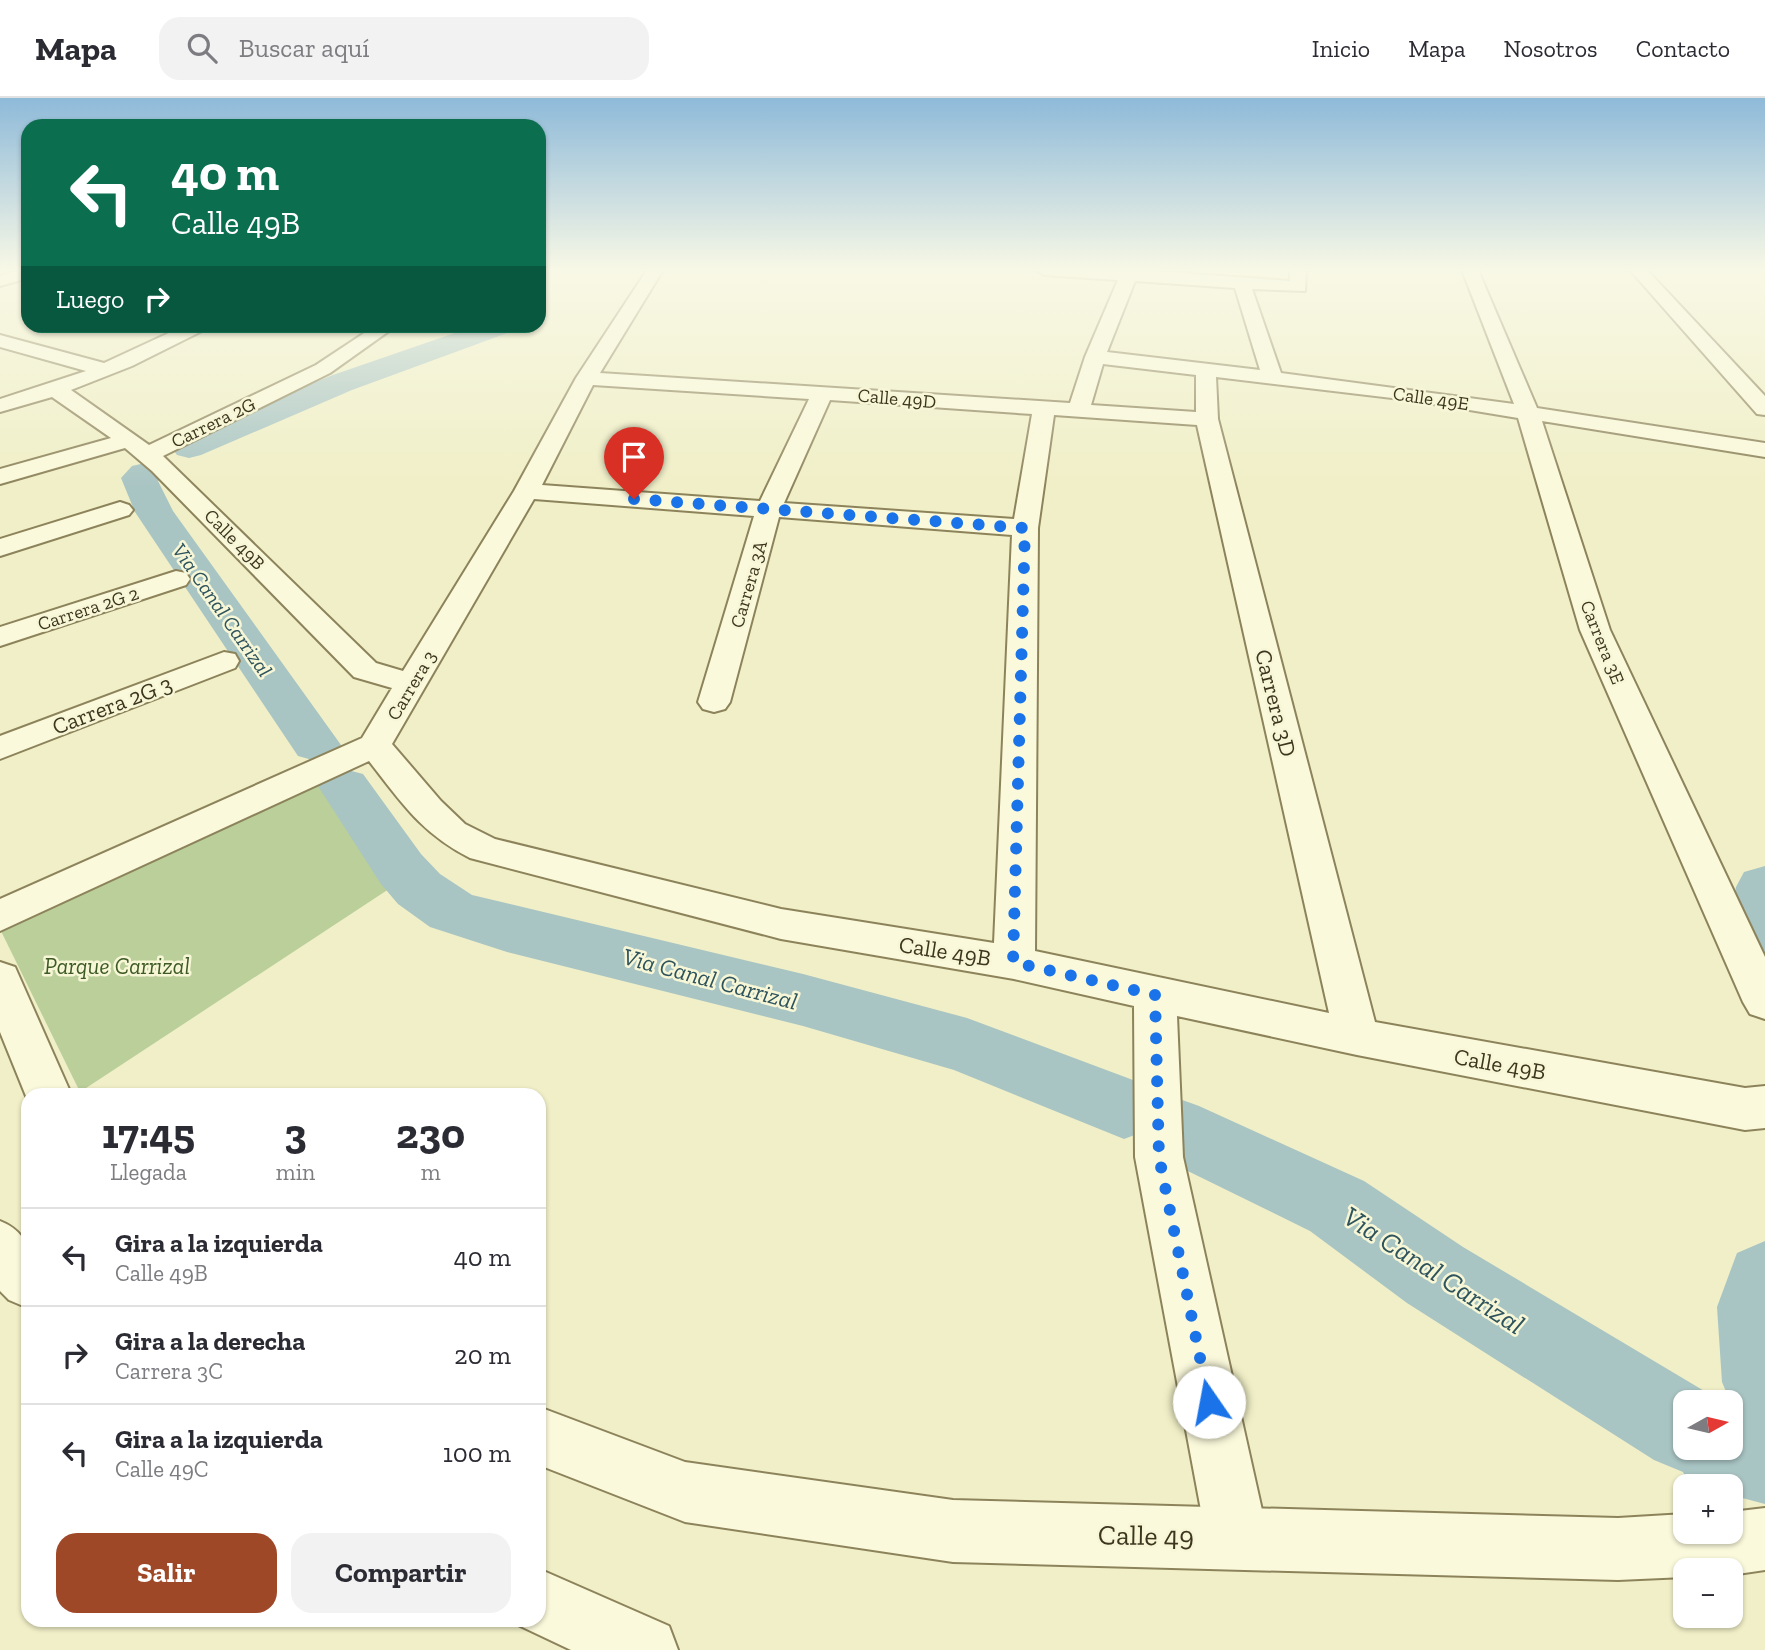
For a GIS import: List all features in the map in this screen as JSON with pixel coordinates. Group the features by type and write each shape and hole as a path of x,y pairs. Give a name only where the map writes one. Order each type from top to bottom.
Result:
{"street":[{"path":"5,342 106,370"},
{"path":"0,405 56,390 163,342"},
{"name":"Carrera 2G","path":"0,477 138,447 323,369 363,342"},
{"name":"Carrera 3","path":"0,916 374,745 526,491 586,378 609,342"},
{"path":"1079,412 1102,342"},
{"path":"1261,342 1272,376"},
{"name":"Carrera 3E","path":"1499,342 1528,413 1595,630 1765,1002"},
{"path":"1704,342 1765,409"},
{"name":"Calle 49E","path":"1096,357 1272,376 1765,450"},
{"name":"Carrera 3D","path":"1206,368 1207,419 1357,1037"},
{"name":"Calle 49D","path":"586,378 1207,419"},
{"name":"Calle 49B","path":"56,390 138,447 365,670 412,684"},
{"name":"Carrera 3A","path":"714,702 769,509 823,392"},
{"path":"1013,962 1025,528 1044,410"},
{"path":"526,491 1025,528"},
{"path":"0,548 120,510"},
{"name":"Carrera 2G 2","path":"0,637 176,579"},
{"name":"Carrera 2G 3","path":"0,748 224,661"},
{"name":"Calle 49B","path":"374,745 428,810 452,833 483,849 780,924 1013,962 1357,1037 1745,1109 1765,1107"},
{"path":"0,979 46,1088"},
{"path":"1155,995 1159,1157 1237,1537"},
{"path":"0,1246 21,1274"},
{"name":"Calle 49","path":"546,1439 685,1492 953,1531 1759,1551"},
{"path":"546,1604 645,1650"}],"green space":[{"name":"Parque Carrizal","path":"322,780 395,885 86,1088 78,1088 0,929"}],"waterway":[{"name":"Via Canal Carrizal","path":"189,448 341,383 454,342"},
{"name":"Via Canal Carrizal","path":"145,474 139,478 154,512 316,745"},
{"name":"Via Canal Carrizal","path":"344,786 401,869 419,889 451,911 507,929 803,1000 967,1046 1124,1108"},
{"name":"Via Canal Carrizal","path":"1765,887 1757,933 1765,947"},
{"name":"Via Canal Carrizal","path":"1174,1129 1337,1206 1435,1275 1673,1422"},
{"name":"Via Canal Carrizal","path":"1765,1281 1758,1307 1765,1382"},
{"name":"Via Canal Carrizal","path":"1743,1454 1765,1459"}],"route":[{"path":"634,499 1025,528 1013,962 1155,995 1159,1157 1209,1402"}]}
